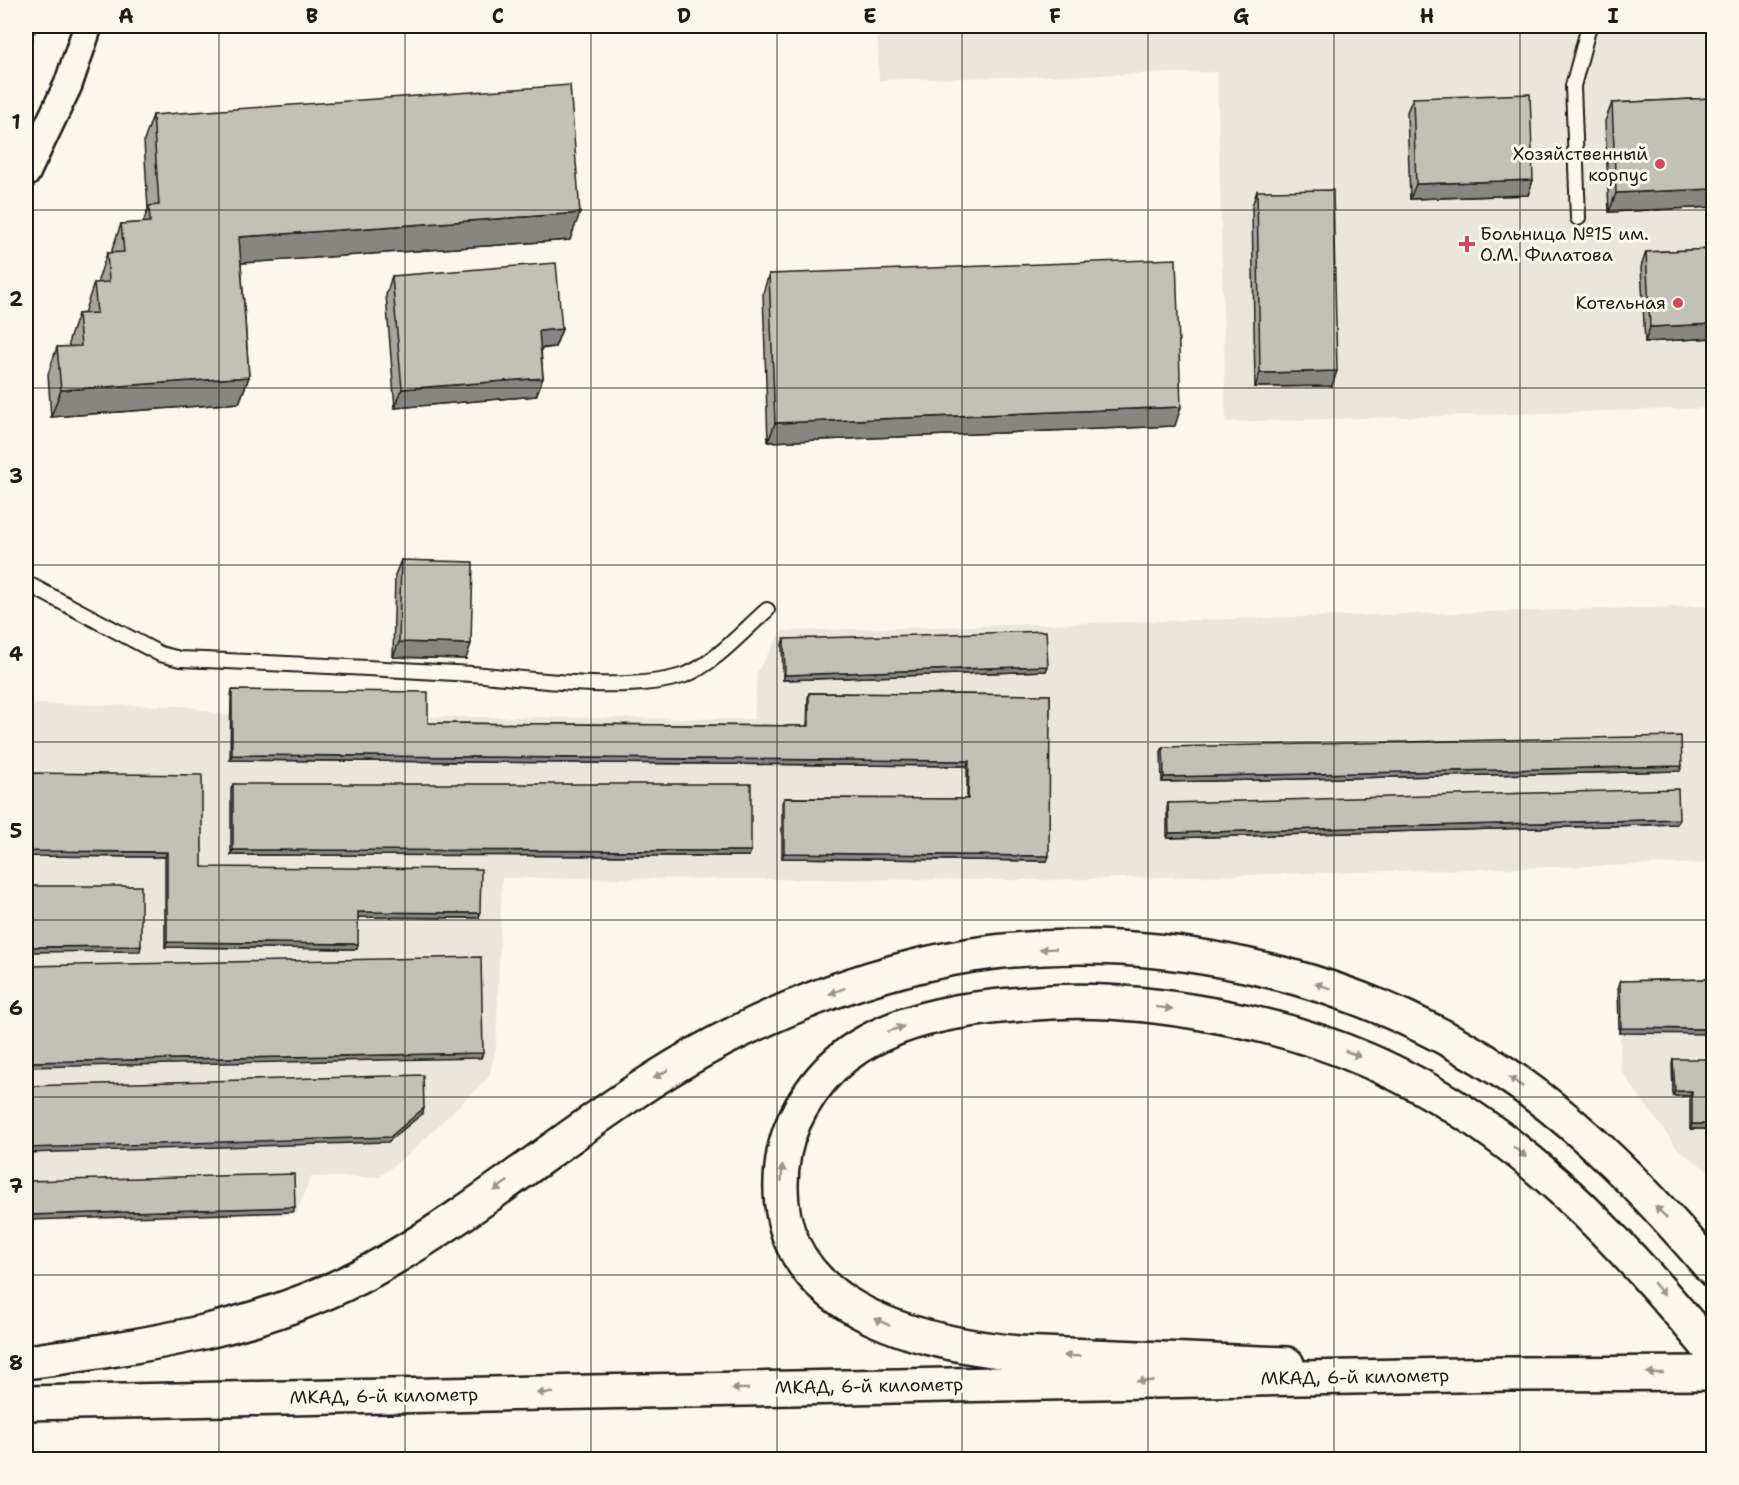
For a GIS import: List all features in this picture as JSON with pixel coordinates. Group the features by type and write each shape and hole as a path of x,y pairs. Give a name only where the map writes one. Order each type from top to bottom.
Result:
{"main road":[{"path":"26,1362 148,1346 263,1318 358,1277 430,1236 629,1094 730,1036 800,1005 892,973 972,955 1020,951 1106,948 1200,958 1291,976 1376,1005 1458,1045 1500,1070 1569,1123 1638,1187 1713,1271"},
{"path":"1508,1374 1017,1353 974,1349 934,1341 879,1321 829,1292 798,1257 789,1238 783,1216 781,1172 795,1117 814,1088 855,1048 880,1035 943,1016 1024,1004 1106,1002 1192,1011 1278,1028 1356,1054 1471,1115 1534,1164 1600,1225 1640,1267 1713,1354"},
{"name":"МКАД, 6-й километр","path":"26,1403 1508,1374 1713,1373"}],"street":[{"path":"26,173 68,85 88,26"}],"lane":[{"path":"1578,218 1573,86 1589,26"},
{"path":"26,583 160,654 180,659 343,666 609,683 669,680 689,674 705,664 767,610"}],"path":[{"path":"26,56 36,26"}],"shaded area":[{"name":"Больница №15 им. О.М. Филатова","path":"877,26 1713,26 1713,408 1226,422 1217,72 879,80"},
{"path":"1713,606 1713,863 1047,880 502,878 496,1048 489,1077 409,1154 379,1177 311,1177 296,1214 26,1221 26,704 186,706 223,715 754,719 757,672 782,631"},
{"path":"1713,981 1713,1175 1677,1148 1621,1071 1618,986"}],"building":[{"path":"570,85 580,213 239,237 249,377 61,390 57,347 81,346 78,314 97,313 94,283 109,282 107,253 124,252 121,224 150,222 149,206 159,205 153,115"},
{"path":"1530,94 1533,180 1416,184 1413,98"},
{"name":"Хозяйственный корпус","path":"1713,98 1713,189 1616,193 1612,103"},
{"path":"1333,190 1337,371 1260,373 1257,191"},
{"name":"Котельная","path":"1713,249 1713,324 1650,327 1646,252"},
{"path":"1176,259 1181,407 775,423 769,274"},
{"path":"556,263 562,329 539,331 543,378 402,389 392,276"},
{"path":"401,560 473,562 471,644 399,642"},
{"path":"1046,631 1048,666 785,675 784,639"},
{"path":"232,690 428,692 428,723 809,726 809,693 1050,695 1049,856 784,853 784,798 968,799 969,761 232,755"},
{"path":"1681,736 1682,766 1164,777 1163,747"},
{"path":"26,773 202,775 202,867 481,869 480,913 358,912 358,944 167,942 167,852 26,851"},
{"path":"233,784 751,784 751,851 233,850"},
{"path":"1678,789 1679,819 1169,833 1168,803"},
{"path":"26,886 141,886 141,946 26,947"},
{"path":"481,957 483,1053 26,1062 26,966"},
{"path":"1713,979 1713,1029 1621,1028 1620,981"},
{"path":"1673,1059 1713,1059 1713,1124 1692,1124 1692,1091 1675,1091"},
{"path":"423,1075 424,1108 390,1137 26,1148 26,1086"},
{"path":"294,1174 295,1207 26,1215 26,1181"}],"place":[{"name":"Хозяйственный корпус","path":"1660,164"},
{"name":"Больница №15 им. О.М. Филатова","path":"1467,244"},
{"name":"Котельная","path":"1678,303"}]}
